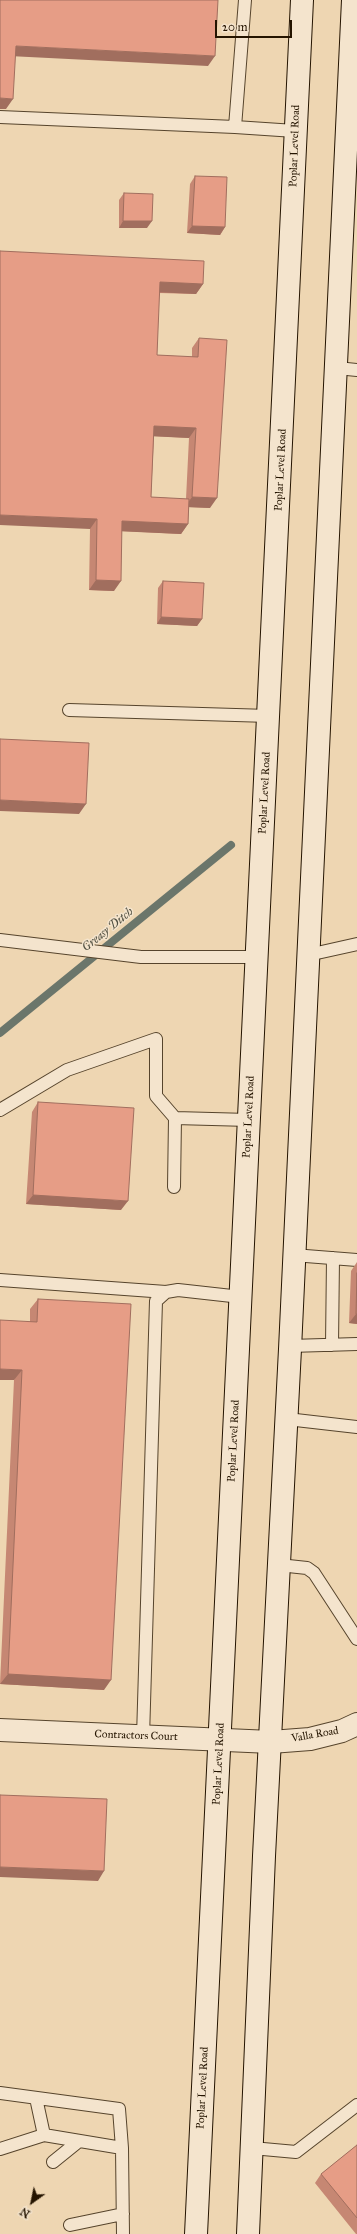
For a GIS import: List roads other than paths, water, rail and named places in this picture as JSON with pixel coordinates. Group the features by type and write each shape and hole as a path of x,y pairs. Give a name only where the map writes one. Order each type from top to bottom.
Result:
{"main road":[{"name":"Poplar Level Road","path":"196,2234 302,0"},
{"path":"248,2234 264,1856 287,1420 308,955 347,369 354,13"},
{"name":"Valla Road","path":"271,1742 310,1739 342,1731 357,1724"},
{"name":"Contractors Court","path":"0,1730 271,1742"}],"lane":[{"path":"235,127 245,0"},
{"path":"0,117 235,127 295,132"},
{"path":"69,710 268,716"},
{"path":"0,940 131,955 257,957"},
{"path":"308,955 357,944"},
{"path":"0,1110 67,1070 156,1039 156,1096 175,1118 174,1187"},
{"path":"175,1118 249,1120"},
{"path":"294,1255 357,1260"},
{"path":"332,1345 333,1258"},
{"path":"0,1280 166,1292 178,1290 241,1297"},
{"path":"143,1737 156,1301 166,1292"},
{"path":"290,1346 357,1344"},
{"path":"287,1420 357,1427"},
{"path":"279,1565 307,1568 314,1573 357,1639"},
{"path":"0,2092 119,2109 122,2148 123,2234"},
{"path":"36,2098 44,2136"},
{"path":"252,2148 296,2152 357,2105"},
{"path":"0,2149 44,2136 122,2148"},
{"path":"53,2162 78,2141"},
{"path":"70,2225 123,2214"}],"waterway":[{"name":"Greasy Ditch","path":"0,1033 231,845"}]}
